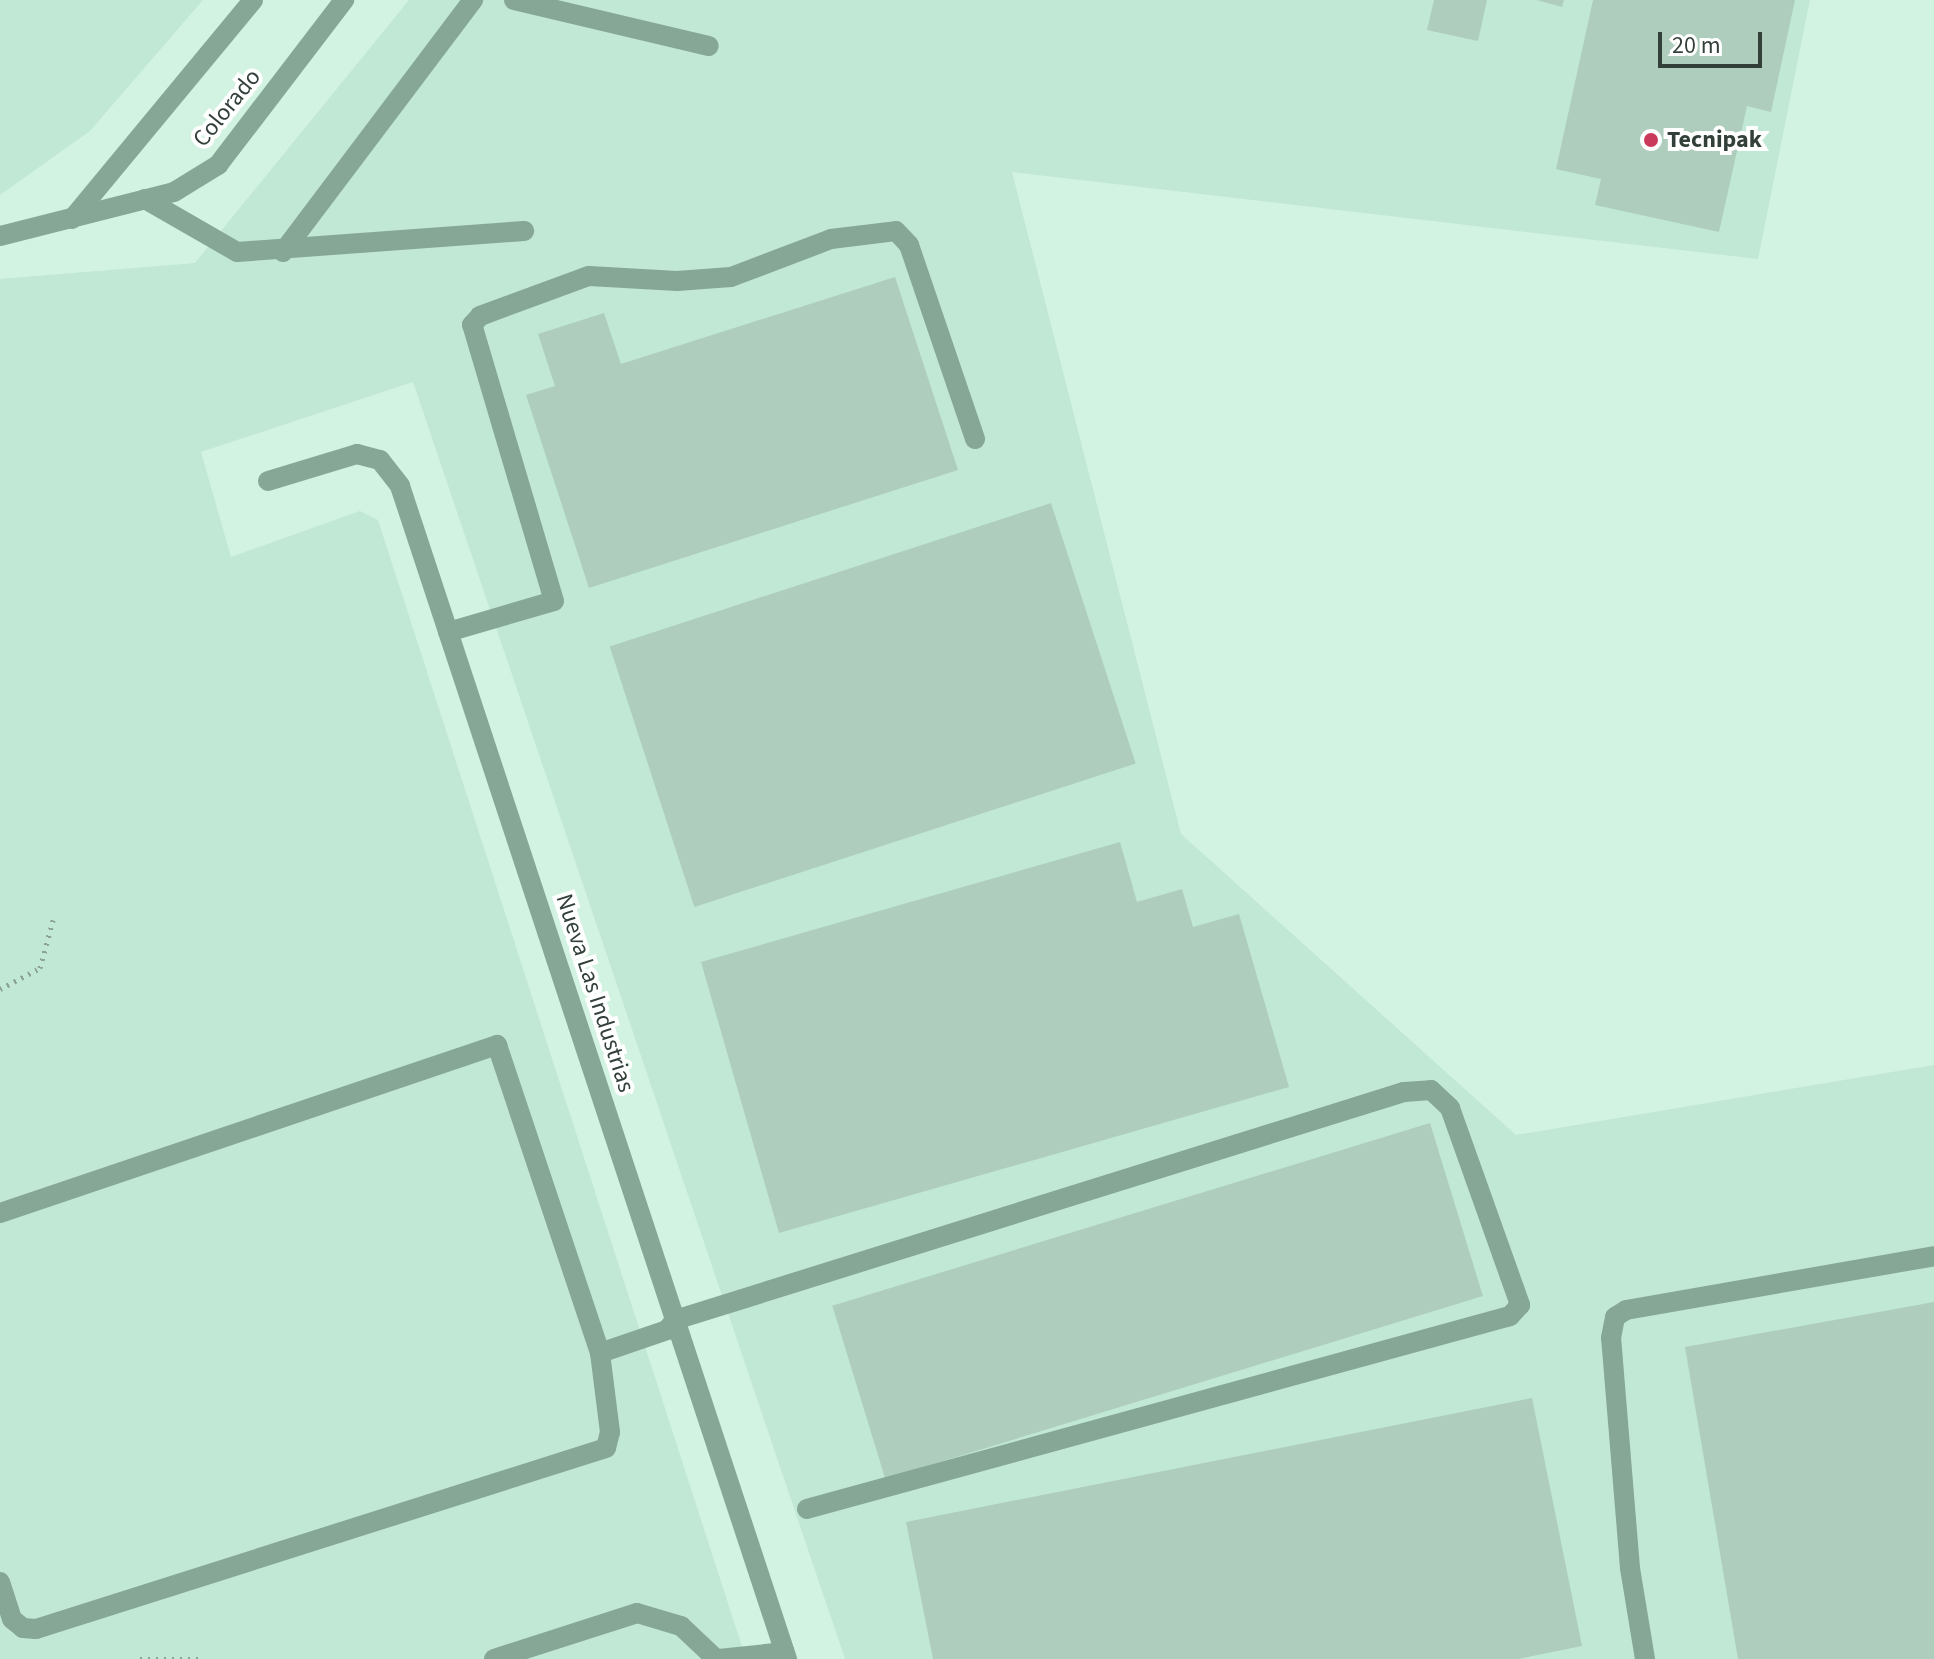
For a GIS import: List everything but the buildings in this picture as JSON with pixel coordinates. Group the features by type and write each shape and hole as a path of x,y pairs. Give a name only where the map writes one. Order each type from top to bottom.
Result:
{"street":[{"name":"Colorado","path":"72,219 253,0"},
{"name":"Colorado","path":"0,236 174,192 218,165 344,0"},
{"path":"283,252 473,0"},
{"path":"514,0 709,46"},
{"path":"145,199 237,252 283,252 524,231"},
{"path":"448,632 554,601 472,325 493,311 589,276 677,281 731,277 831,239 896,231 909,245 975,439"},
{"name":"Nueva Las Industrias","path":"268,481 357,454 389,467 448,632 786,1655"},
{"path":"0,1213 497,1045 600,1353 610,1432 606,1448 36,1629 23,1628 12,1619 0,1582"},
{"path":"600,1353 667,1330 675,1320 1404,1092 1431,1090 1450,1108 1520,1305 1510,1316 807,1509"},
{"path":"1645,1659 1630,1568 1611,1338 1615,1317 1626,1310 1934,1256"},
{"path":"494,1659 637,1613 681,1626 717,1659 786,1655"}],"path":[{"path":"0,989 40,968 53,920"},
{"path":"140,1659 199,1659"}],"shaded area":[{"path":"0,0 203,0 90,131 0,195"},
{"path":"409,0 1810,0 1758,259 1012,172 1181,834 1516,1135 1934,1065 1934,1659 845,1659 413,382 201,452 231,557 360,511 378,520 746,1659 0,1659 0,279 195,263"}],"place":[{"name":"Tecnipak","path":"1651,140"}]}
